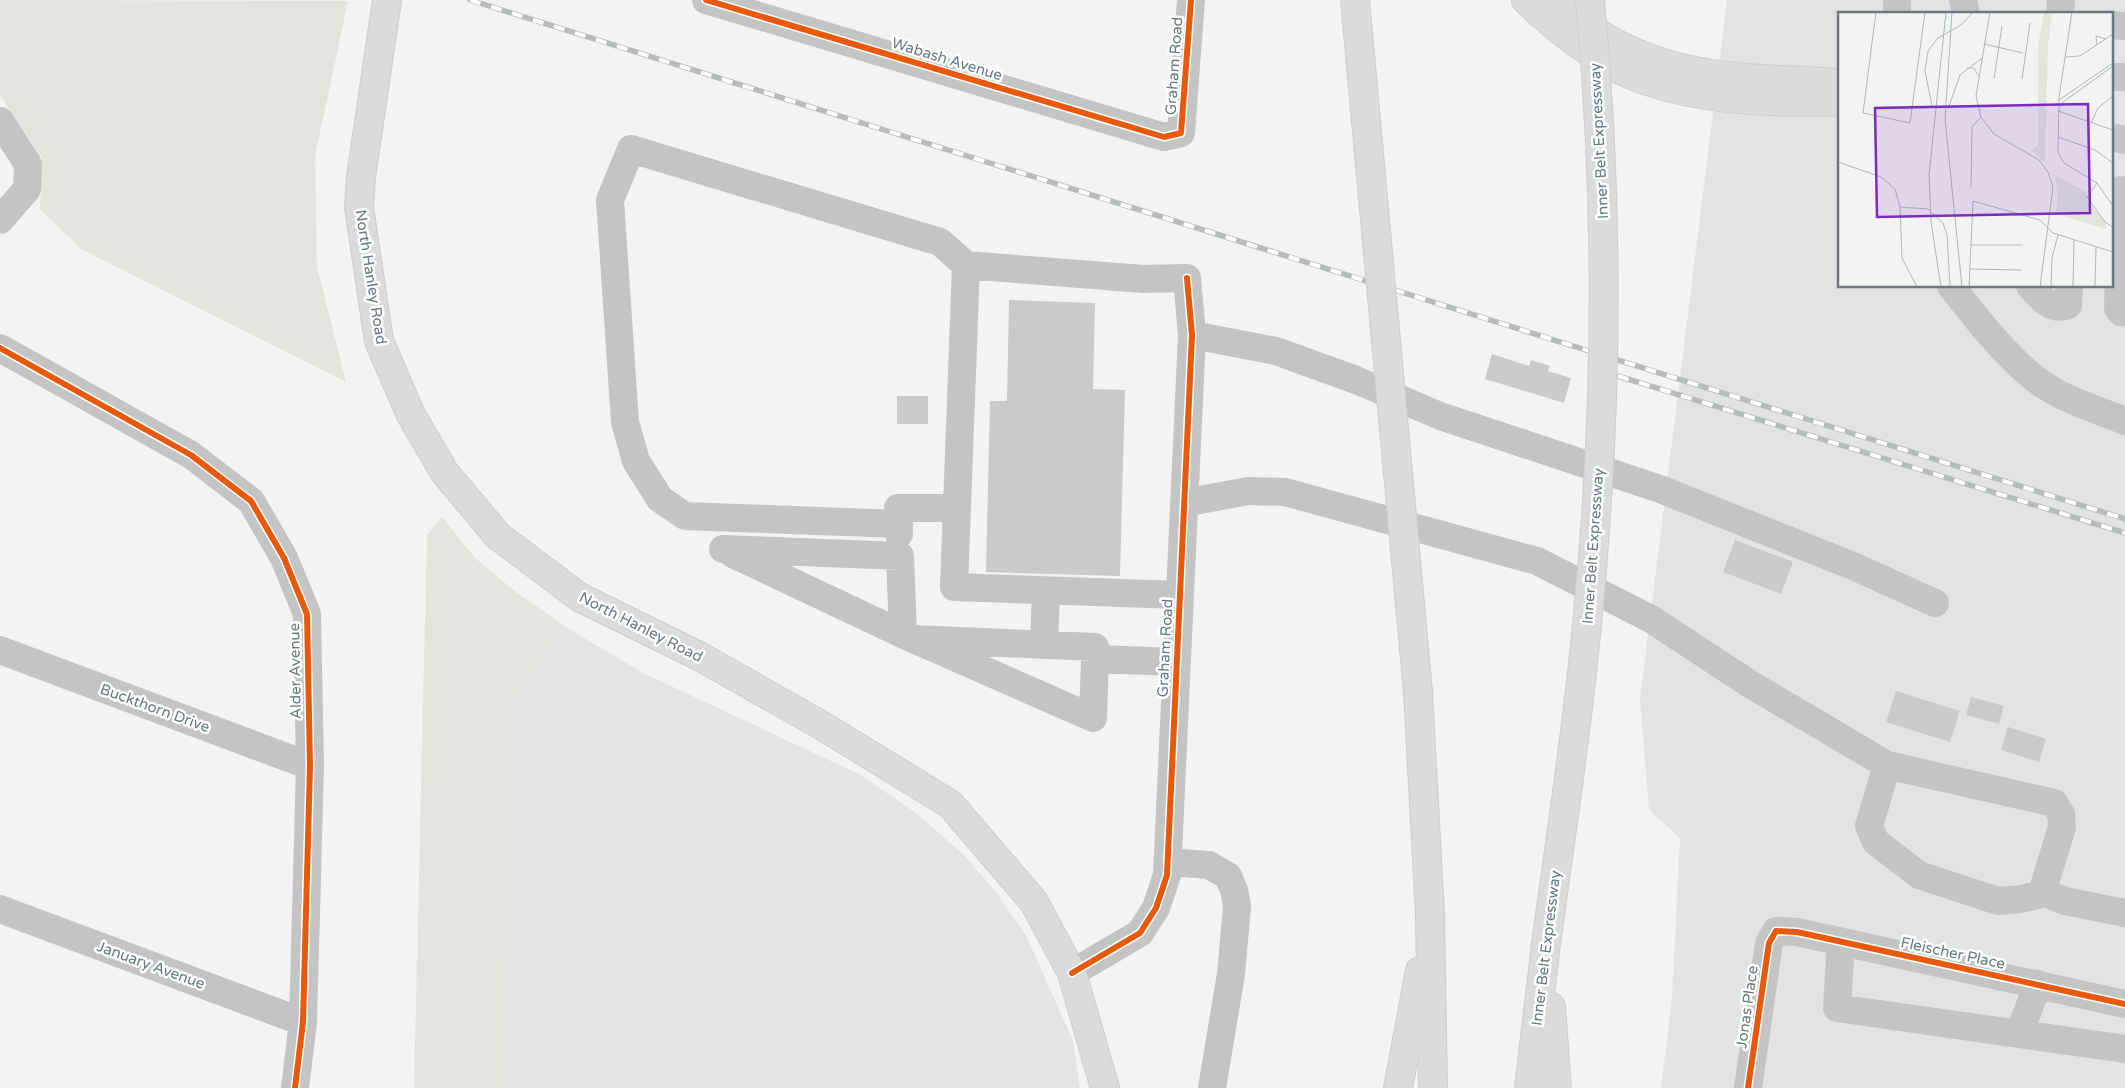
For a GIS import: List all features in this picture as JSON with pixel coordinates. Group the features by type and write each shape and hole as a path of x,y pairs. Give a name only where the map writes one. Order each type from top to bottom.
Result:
{"main road":[{"name":"North Hanley Road","path":"388,0 366,136 359,207 379,342 411,415 445,474 498,536 579,597 708,661 821,725 950,804 1034,902 1072,973 1105,1088"},
{"path":"1355,0 1416,674 1430,915 1433,1088"},
{"path":"1526,0 1570,39 1615,67 1654,82 1693,92 1745,100 1838,101"},
{"path":"1555,0 1598,34 1641,56 1680,69 1718,76 1838,84"},
{"name":"Inner Belt Expressway","path":"1530,1088 1546,944 1582,678 1594,544 1602,410 1603,208 1590,0"},
{"path":"1398,1088 1430,915"},
{"path":"1546,944 1557,1088"}],"street":[{"name":"Wabash Avenue","path":"706,0 1164,137 1181,133"},
{"name":"Graham Road","path":"1181,133 1192,0"},
{"path":"2112,25 2125,26"},
{"path":"2112,77 2125,77"},
{"path":"0,121 28,164 27,189 0,220"},
{"path":"2112,137 2125,140"},
{"path":"899,524 685,516 660,499 636,461 625,422 610,200 631,149 940,242 966,265 954,587 1180,595"},
{"path":"2119,190 2118,308 2121,312 2125,312"},
{"name":"Graham Road","path":"966,265 1143,279 1187,278 1192,335 1167,875 1156,908 1140,933 1072,973"},
{"path":"1953,288 1989,335 2035,379 2074,400 2125,421"},
{"path":"2032,288 2047,302 2062,308 2068,305 2069,288"},
{"path":"1192,335 1276,351 1356,380 1440,416 1660,490 1853,566 1935,603"},
{"name":"Alder Avenue","path":"0,348 191,455 251,501 284,558 307,614 310,766 303,1022 294,1088"},
{"path":"1184,503 1248,490 1285,492 1537,561 1651,619 1750,684 1887,765 2054,803 2062,814 2062,827 2044,886 2046,893"},
{"path":"908,637 900,556 898,508 957,508"},
{"path":"900,556 723,549 908,637 1093,718 1096,647 908,637"},
{"path":"1044,644 1046,591"},
{"name":"Buckthorn Drive","path":"0,650 310,766"},
{"path":"1095,659 1177,662"},
{"path":"1887,765 1869,826 1876,842 1919,874 1998,902 2046,893 2065,900 2125,913"},
{"path":"1168,862 1209,866 1228,876 1234,890 1237,906 1231,974 1212,1088"},
{"name":"January Avenue","path":"0,909 303,1022"},
{"name":"Fleischer Place","path":"1776,931 1797,932 2125,1004"},
{"name":"Jonas Place","path":"1748,1088 1769,942 1776,931"},
{"path":"1841,942 1836,1008 2125,1050"},
{"path":"2019,1034 2038,984"}],"shaded area":[{"path":"0,0 348,1 315,156 317,267 346,382 81,249 40,209 42,158 0,95"},
{"path":"1727,0 2125,0 2125,1088 1661,1088 1672,998 1680,838 1649,810 1640,700"},
{"path":"442,517 475,558 516,592 566,627 514,701 507,1088 414,1088 427,535"},
{"path":"566,627 643,673 861,775 917,814 965,856 995,891 1026,935 1073,1041 1080,1088 507,1088 514,701"}],"building":[{"path":"1009,300 1095,303 1093,389 1125,390 1120,576 986,572 990,401 1007,401"},
{"path":"1492,354 1529,366 1531,360 1550,366 1548,371 1571,378 1564,403 1485,379"},
{"path":"897,396 928,396 928,424 897,424"},
{"path":"1735,540 1793,562 1781,594 1723,572"},
{"path":"1896,691 1960,711 1950,742 1886,722"},
{"path":"1971,697 2004,706 1999,724 1966,715"},
{"path":"2008,727 2046,739 2039,762 2001,750"}],"railway":[{"path":"470,0 2125,519"},
{"path":"1618,376 2125,533"}],"cycle path":[{"path":"706,0 1164,137 1181,133 1191,0"},
{"path":"1072,973 1140,933 1156,908 1167,875 1192,335 1187,278"},
{"path":"0,348 191,455 251,501 284,558 307,614 310,766 303,1022 295,1088"},
{"path":"1748,1088 1769,943 1776,931 1797,932 2125,1004"}]}
